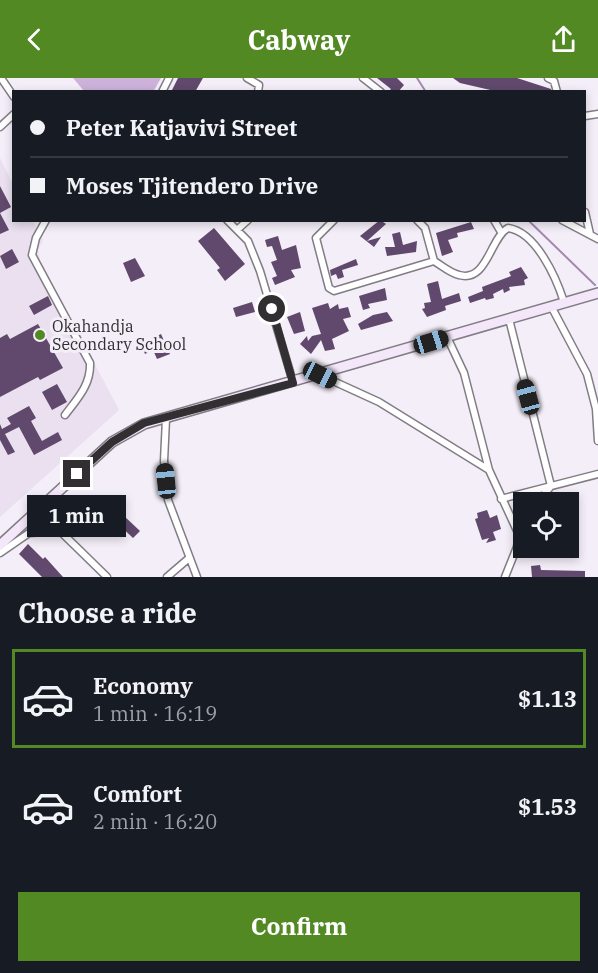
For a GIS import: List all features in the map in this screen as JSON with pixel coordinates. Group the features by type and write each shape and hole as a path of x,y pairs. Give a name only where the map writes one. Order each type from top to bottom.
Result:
{"street":[{"path":"1,78 12,94"},
{"path":"246,78 259,85 258,90"},
{"path":"363,78 378,90"},
{"path":"548,78 554,81 556,90"},
{"path":"0,127 12,116"},
{"path":"586,216 590,234"},
{"path":"45,222 36,238 32,255 90,363 90,374 85,389 65,415"},
{"path":"229,222 248,241 260,271 293,383"},
{"path":"238,229 246,222"},
{"path":"332,222 316,238 329,288 334,291 434,261"},
{"path":"419,222 425,228 434,261 458,275 467,276 482,268 501,232 508,228 522,232 545,259 558,283 564,302"},
{"path":"495,222 501,232"},
{"path":"566,222 598,239"},
{"path":"0,545 112,442 144,423 166,419 293,383 598,293"},
{"path":"551,306 587,374 596,408 598,441"},
{"path":"508,319 551,486"},
{"path":"447,337 464,373 489,470 513,524"},
{"path":"320,375 379,402 489,470"},
{"path":"166,419 164,461 168,500 182,535 188,559 197,577"},
{"path":"501,499 598,474"},
{"path":"546,492 551,486"},
{"path":"42,507 60,531 107,577"},
{"path":"0,554 29,533 60,531"},
{"path":"505,577 513,557"},
{"path":"167,577 188,559"}],"shaded area":[{"path":"73,78 161,78 154,90 83,90"},
{"name":"Okahandja Secondary School","path":"0,158 12,182 12,222 34,222 43,240 38,250 40,260 119,410 0,517"}],"building":[{"path":"178,78 203,78 196,90 172,90"},
{"path":"377,78 397,78 404,85 400,90 391,89"},
{"path":"453,78 517,78 551,90 490,90 460,83"},
{"path":"0,186 11,207 0,213"},
{"path":"0,213 9,230 0,234"},
{"path":"378,222 386,224 367,241 381,237 374,247 360,236"},
{"path":"471,222 474,229 457,233 458,237 448,240 453,252 442,256 436,233"},
{"path":"214,228 245,264 225,281 217,270 220,268 198,241"},
{"path":"400,232 403,245 417,241 416,252 387,256 385,247 395,247 392,234"},
{"path":"278,236 282,250 296,245 301,268 291,270 295,277 275,285 272,278 277,276 271,262 277,260 272,246 267,247 265,240"},
{"path":"12,249 19,262 6,269 0,256"},
{"path":"135,258 145,276 131,282 123,263"},
{"path":"356,259 358,265 342,270 344,277 338,279 336,274 331,276 330,270"},
{"path":"521,267 528,278 524,280 525,285 509,287 510,290 504,293 503,289 493,294 494,298 486,300 485,298 470,303 468,297 483,291 482,287 511,276 509,272"},
{"path":"438,281 442,299 459,293 461,301 445,306 446,310 427,317 422,309 425,308 424,303 431,302 427,284"},
{"path":"385,288 387,300 368,304 370,308 363,310 359,296"},
{"path":"48,296 52,305 34,315 29,306"},
{"path":"252,302 255,312 236,317 233,308"},
{"path":"328,303 330,309 338,304 339,309 348,307 351,317 343,319 349,331 332,339 335,349 325,351 321,340 311,354 300,344 307,336 308,341 312,336 321,334 312,308"},
{"path":"300,312 305,331 294,334 287,317"},
{"path":"387,312 393,321 361,330 358,324 373,315"},
{"path":"38,324 63,368 40,380 38,377 0,397 0,338 7,334 10,339"},
{"path":"161,334 170,354 157,359 153,350 145,354 141,344"},
{"path":"57,384 67,402 52,410 42,392"},
{"path":"29,406 36,418 31,421 42,441 58,432 62,440 34,455 19,427 5,434 15,452 8,455 0,440 0,424 2,429 11,424 7,418"},
{"path":"487,510 490,518 497,515 501,529 493,532 496,540 486,543 489,538 482,540 475,519 478,518 477,513"},
{"path":"123,515 140,531 133,538 116,522"},
{"path":"28,544 43,559 45,557 63,577 42,577 19,554"},
{"path":"540,565 541,570 585,571 585,577 532,577 531,566"}],"waterway":[{"path":"417,78 425,90"},
{"path":"530,222 595,285"}],"place":[{"name":"Okahandja Secondary School","path":"40,335"}],"route":[{"path":"77,474 112,442 144,423 182,415 293,383 272,309"}]}
